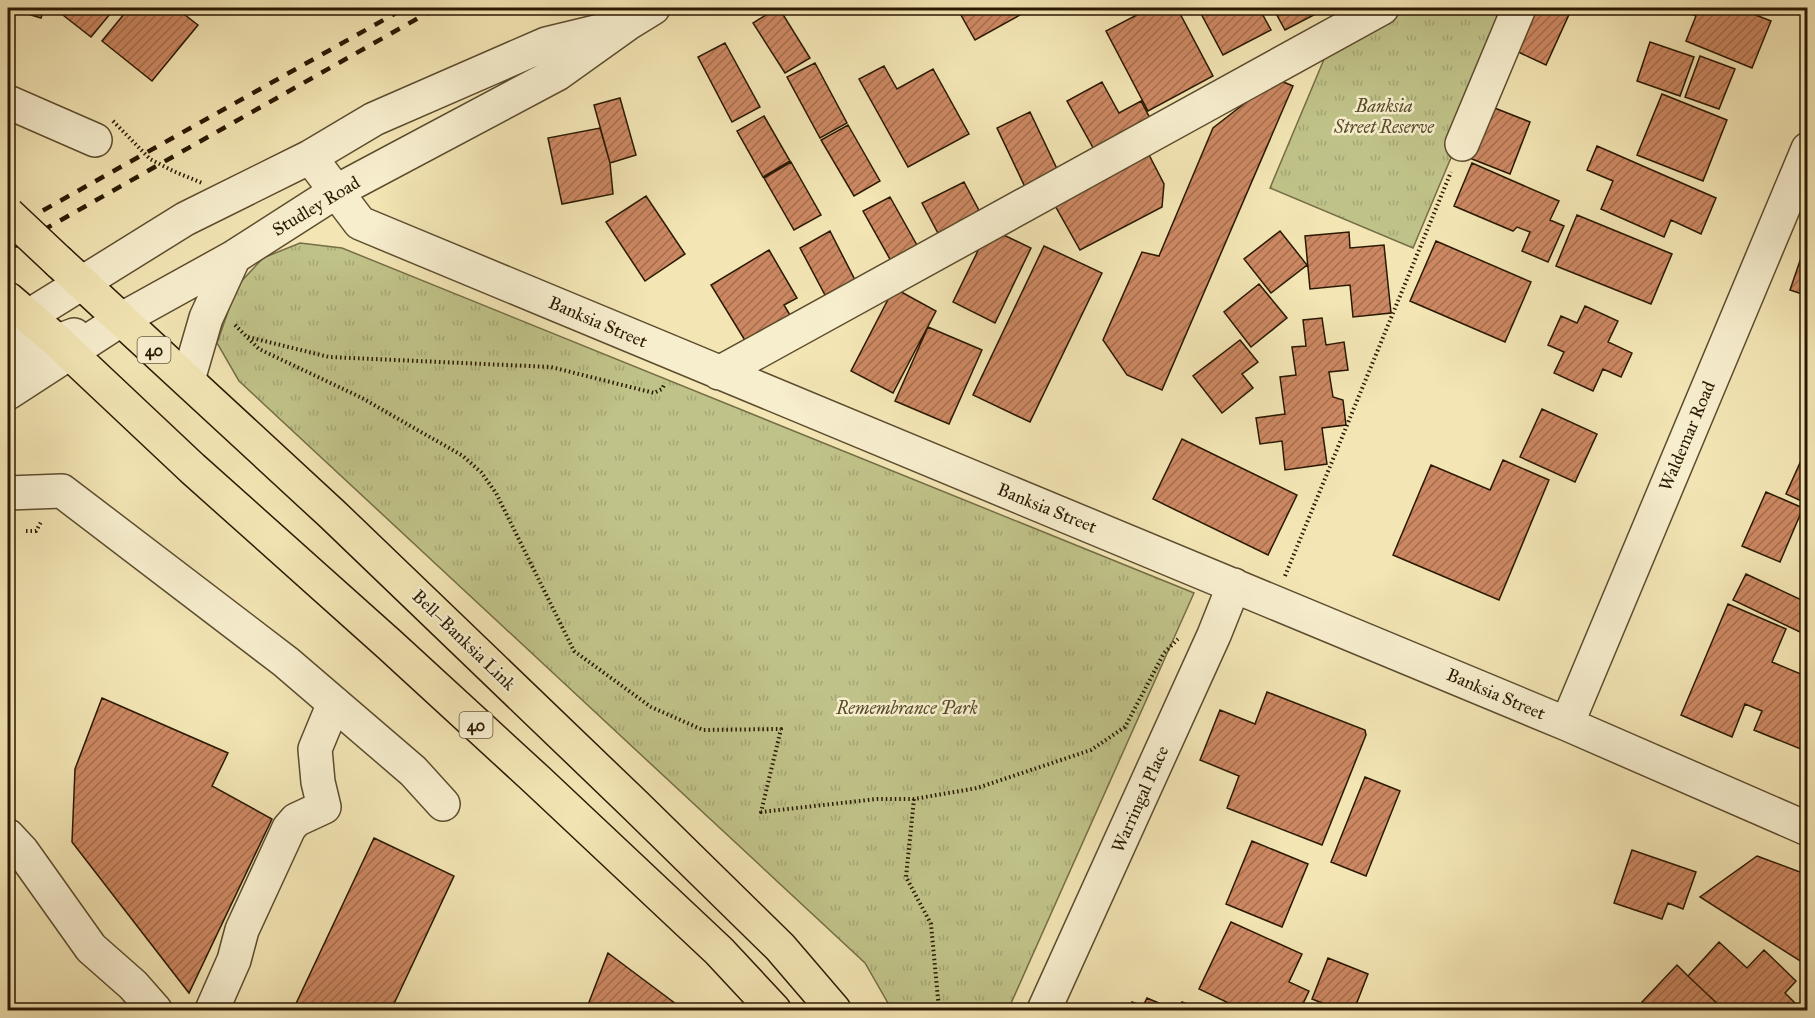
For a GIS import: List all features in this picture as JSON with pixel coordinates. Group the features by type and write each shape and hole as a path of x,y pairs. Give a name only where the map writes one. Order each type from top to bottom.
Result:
{"highway":[{"name":"40","path":"8,214 70,272"},
{"name":"Bell–Banksia Link","path":"70,272 340,522 644,813 780,947 834,1011"},
{"name":"40","path":"14,314 63,347 192,468 390,645 719,951 774,1011"}],"street":[{"path":"718,373 1382,8"},
{"path":"1462,144 1518,8"},
{"name":"Studley Road","path":"14,314 70,272 310,157 374,119 546,45 640,16"},
{"name":"Studley Road","path":"8,393 63,347 122,319 234,257 337,191 557,74 640,16"},
{"path":"8,102 104,130"},
{"name":"Waldemar Road","path":"1567,724 1808,149"},
{"name":"Banksia Street","path":"310,157 360,223 1567,724 1808,829"},
{"path":"188,380 206,318 234,257"},
{"path":"8,363 26,353 63,347"},
{"path":"8,493 62,491 286,662 413,771 443,804"},
{"path":"8,513 30,508 62,491"},
{"name":"Warringal Place","path":"1044,1011 1215,635 1234,585"},
{"path":"212,1011 234,960 242,930 289,828 296,820 324,807 318,782 315,748 334,703"},
{"path":"8,836 22,851 91,948 133,985 155,1011"}],"path":[{"path":"104,130 172,171 202,183"},
{"path":"1274,602 1462,144"},
{"path":"206,318 221,318 233,322 259,349 360,397 463,456 481,472 496,493 574,651 651,707 704,730 781,729 761,812 877,799 914,799 977,788 1091,750 1125,727 1164,652 1183,634 1215,635"},
{"path":"247,337 329,357 551,367 654,393 662,389 678,355"},
{"path":"914,799 906,877 931,924 939,1011"}],"green space":[{"name":"Banksia Street Reserve","path":"1396,8 1514,8 1413,248 1270,188 1330,45"},
{"name":"Remembrance Park","path":"300,243 342,248 1194,593 1008,1010 892,1010 865,963 239,381 217,343 237,286 263,258"}],"building":[{"path":"8,8 44,8 41,18"},
{"path":"54,8 115,8 91,37"},
{"path":"129,8 176,8 198,25 152,81 102,41"},
{"path":"777,8 810,58 785,73 753,23"},
{"path":"957,8 1016,8 1020,15 975,40"},
{"path":"1150,8 1177,8 1213,76 1148,111 1106,31"},
{"path":"1198,8 1259,8 1271,30 1223,55"},
{"path":"1273,8 1327,8 1285,30"},
{"path":"1521,8 1572,8 1546,65 1503,45"},
{"path":"1680,8 1738,8 1771,21 1752,68 1686,41 1696,16"},
{"path":"1650,42 1694,57 1680,96 1637,81"},
{"path":"725,43 760,107 732,122 698,57"},
{"path":"1700,56 1735,69 1719,109 1685,97"},
{"path":"815,63 847,123 820,138 787,77"},
{"path":"884,66 897,89 933,69 969,134 908,167 859,79"},
{"path":"1276,79 1293,86 1162,390 1127,375 1103,340 1142,252 1159,256 1213,128"},
{"path":"1102,82 1119,113 1141,101 1152,122 1096,153 1067,101"},
{"path":"1662,94 1727,120 1703,181 1637,155"},
{"path":"620,98 636,155 610,163 594,105"},
{"path":"1487,105 1530,122 1510,174 1467,157"},
{"path":"1030,112 1058,171 1025,187 997,128"},
{"path":"764,116 790,161 763,177 737,131"},
{"path":"848,125 880,181 854,196 821,140"},
{"path":"600,128 610,163 613,194 562,204 548,138"},
{"path":"1597,146 1716,198 1701,234 1671,220 1664,237 1601,209 1613,181 1587,170"},
{"path":"1147,151 1164,184 1162,207 1080,250 1053,202"},
{"path":"791,162 821,215 794,230 764,178"},
{"path":"1472,163 1559,201 1550,220 1564,226 1548,262 1522,251 1530,232 1517,227 1513,231 1454,206"},
{"path":"964,182 982,216 940,237 922,203"},
{"path":"646,196 685,254 645,281 606,222"},
{"path":"890,197 918,247 891,261 863,211"},
{"path":"1577,215 1672,254 1651,304 1556,266"},
{"path":"989,228 1031,248 995,323 953,302"},
{"path":"830,231 855,280 825,295 800,248"},
{"path":"1280,231 1307,265 1271,293 1244,259"},
{"path":"1349,232 1350,248 1384,245 1391,313 1353,317 1350,285 1310,289 1305,236"},
{"path":"1436,241 1531,282 1505,342 1410,301"},
{"path":"1044,246 1102,273 1030,422 973,395"},
{"path":"1804,249 1808,250 1808,296 1790,290"},
{"path":"769,250 797,298 784,305 793,320 749,347 711,285"},
{"path":"1259,284 1287,318 1251,347 1224,312"},
{"path":"894,288 936,311 893,393 851,371"},
{"path":"1585,306 1618,321 1608,342 1632,353 1621,377 1603,369 1593,391 1554,373 1564,352 1548,345 1561,316 1577,323"},
{"path":"1322,318 1326,345 1344,342 1348,370 1329,372 1333,397 1343,400 1346,425 1322,428 1327,464 1285,470 1282,441 1260,444 1256,418 1285,414 1280,377 1296,375 1292,347 1306,346 1303,320"},
{"path":"928,327 982,350 949,424 895,401"},
{"path":"1240,340 1258,362 1242,374 1253,388 1222,413 1193,376"},
{"path":"1542,409 1597,434 1575,482 1520,457"},
{"path":"1182,439 1297,495 1268,555 1153,499"},
{"path":"1808,445 1808,504 1786,494"},
{"path":"1503,460 1549,480 1499,600 1393,555 1431,465 1490,490"},
{"path":"1766,492 1803,508 1780,562 1742,546"},
{"path":"1746,574 1808,603 1808,616 1800,632 1733,600"},
{"path":"1728,604 1786,629 1772,662 1808,677 1808,752 1754,730 1762,711 1745,704 1732,737 1681,715"},
{"path":"1267,692 1365,730 1366,735 1322,845 1227,808 1239,776 1200,760 1220,710 1255,724"},
{"path":"102,698 228,753 212,786 272,819 189,993 72,842 75,769"},
{"path":"1365,777 1400,791 1366,876 1331,862"},
{"path":"374,838 454,876 391,1010 293,1010"},
{"path":"1252,841 1308,864 1282,927 1226,904"},
{"path":"1632,850 1696,872 1683,909 1668,903 1662,919 1614,903"},
{"path":"1757,856 1808,875 1808,966 1700,897"},
{"path":"1231,922 1302,954 1289,982 1309,991 1300,1010 1237,1010 1239,1008 1199,989"},
{"path":"1719,942 1747,968 1764,950 1796,981 1785,993 1802,1010 1724,1010 1688,976"},
{"path":"608,953 684,1010 586,1010"},
{"path":"1328,958 1368,974 1354,1010 1340,1010 1312,999"},
{"path":"1677,965 1724,1010 1651,1010 1642,1002"},
{"path":"1147,998 1175,1010 1128,1010 1132,1002 1143,1006"},
{"path":"8,1001 30,1010 8,1010"},
{"path":"1182,1002 1203,1010 1178,1010"}],"railway":[{"path":"8,230 405,8"},
{"path":"8,250 436,8"}]}
